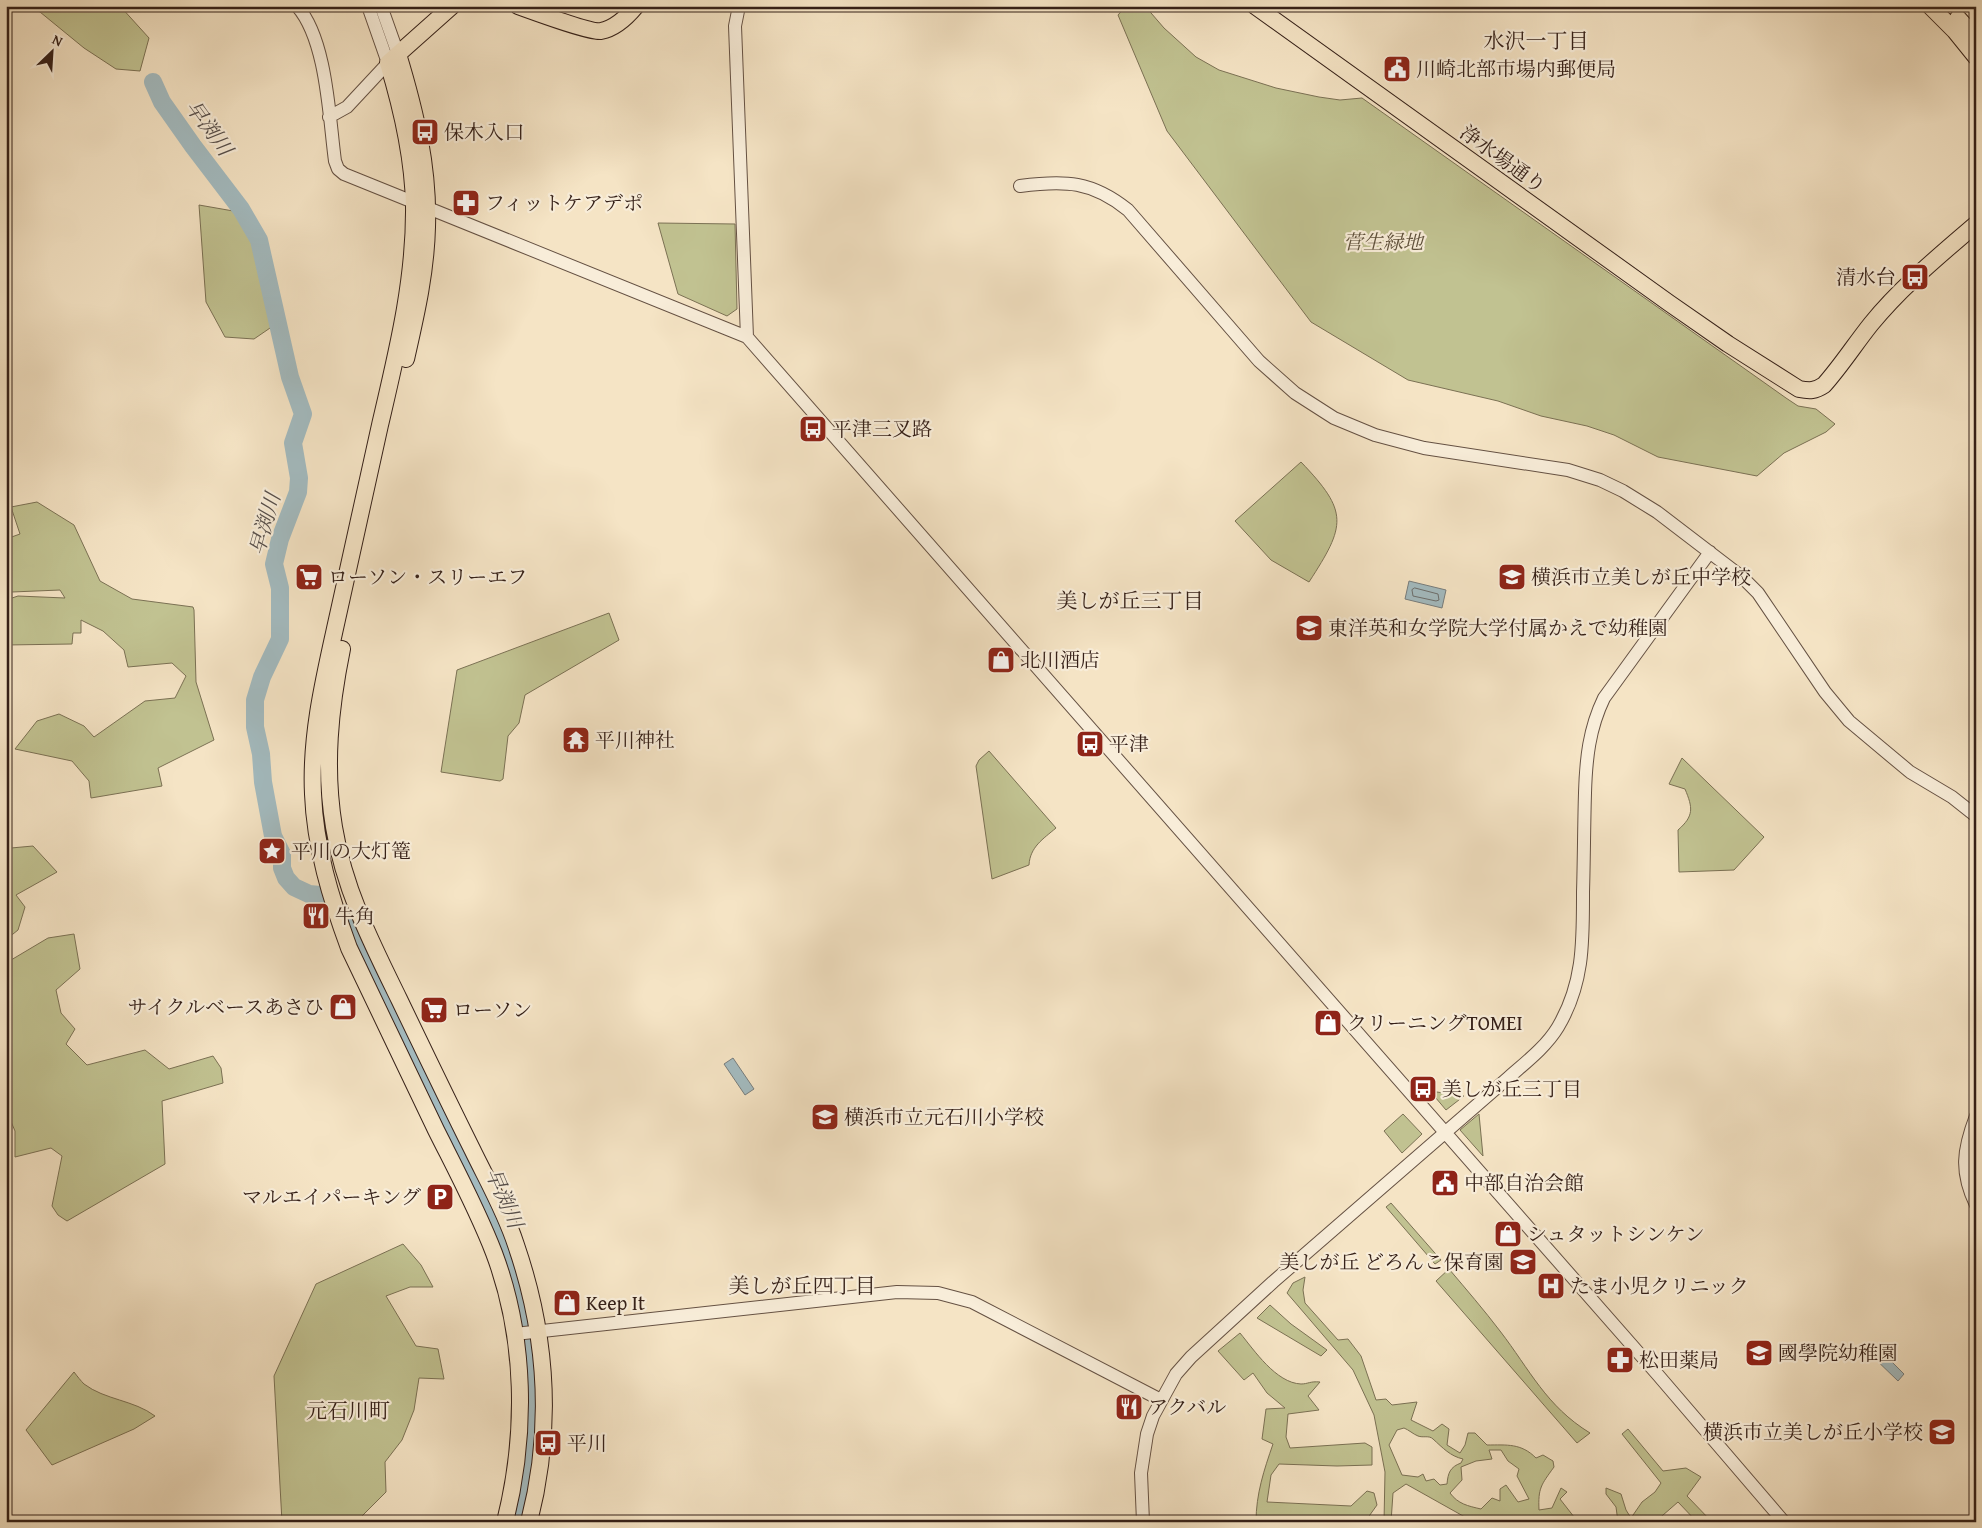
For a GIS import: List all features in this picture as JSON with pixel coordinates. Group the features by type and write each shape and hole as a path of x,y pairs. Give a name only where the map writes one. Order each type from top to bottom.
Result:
{"main road":[{"path":"452,6 393,58 418,126 421,206 426,249 420,294 366,534 332,701 328,759 330,793 338,850 354,901 390,980 506,1218 525,1273 526,1332 519,1366 520,1421 516,1468 505,1522"},
{"path":"518,6 600,32 615,26 627,17 636,6"},
{"name":"浄水場通り","path":"1255,6 1728,344 1794,386 1809,391 1817,390 1831,377 1872,324 1915,277 1976,224"},
{"path":"1930,6 1955,31 1976,57"},
{"path":"1946,6 1976,38"},
{"path":"421,206 414,234 408,292 322,692 312,760 313,795 322,860 341,926 377,1008 484,1230 503,1281 543,1372 544,1413 540,1464 529,1522"}],"street":[{"path":"297,6 312,29 319,49 335,161 338,169 351,179 747,337 1658,1375 1784,1522"},
{"path":"368,6 393,58"},
{"path":"381,6 393,58"},
{"path":"739,6 735,26 747,337"},
{"path":"329,117 347,107 393,58"},
{"path":"1020,186 1043,183 1072,184 1096,189 1117,201 1128,210 1260,362 1295,393 1334,418 1367,432 1424,448 1541,464 1568,470 1600,480 1623,491 1657,512 1742,577 1758,593 1825,692 1849,721 1910,772 1952,797 1976,816"},
{"path":"1144,1522 1141,1479 1147,1434 1161,1400 1176,1374 1273,1282 1541,1048 1557,1029 1569,1007 1578,981 1582,956 1586,754 1598,711 1604,698 1710,552"},
{"path":"1976,1116 1967,1138 1964,1152 1968,1188 1976,1205"},
{"path":"526,1332 897,1292 938,1293 972,1302 1161,1400"}],"green space":[{"path":"29,6 120,6 149,38 140,71 116,69 84,48 40,12"},
{"name":"菅生緑地","path":"1126,6 1145,6 1164,28 1196,57 1219,70 1276,88 1319,97 1340,100 1362,98 1786,398 1798,406 1816,409 1835,424 1826,432 1784,453 1757,476 1658,457 1614,435 1587,426 1541,416 1498,401 1408,380 1311,322 1167,131 1118,15"},
{"path":"199,205 239,212 262,264 273,326 254,339 225,337 206,302"},
{"path":"658,223 735,224 737,309 727,316 678,294"},
{"path":"1301,462 1328,494 1337,519 1330,546 1309,582 1271,560 1235,521"},
{"path":"37,502 74,525 100,581 132,599 193,607 196,682 214,740 158,768 162,786 91,798 89,781 72,761 15,749 37,721 59,714 84,726 94,737 145,701 175,698 186,676 172,663 128,667 124,650 103,631 81,620 81,633 73,633 72,644 6,645 6,600 18,596 65,598 60,590 6,593 6,539 20,534 11,507"},
{"path":"609,613 619,640 525,695 519,723 508,736 503,779 500,781 441,772 457,670"},
{"path":"989,751 1056,828 1035,848 1029,865 992,879 976,766 979,760"},
{"path":"1682,758 1764,837 1734,870 1679,872 1678,830 1687,820 1691,807 1685,789 1669,784"},
{"path":"6,846 11,848 33,846 57,872 16,895 25,907 18,930 8,938 6,936"},
{"path":"74,934 80,969 56,990 61,1013 75,1029 66,1044 87,1065 145,1050 169,1069 213,1056 221,1068 223,1083 162,1101 165,1164 67,1221 58,1215 52,1206 62,1156 51,1148 15,1157 15,1131 6,1110 6,963 48,938"},
{"path":"1430,1091 1464,1096 1446,1110"},
{"path":"1403,1114 1422,1134 1402,1153 1384,1131"},
{"path":"1479,1114 1483,1156 1460,1130"},
{"path":"1391,1203 1441,1260 1435,1264 1386,1207"},
{"path":"403,1244 421,1265 433,1287 410,1287 386,1296 416,1346 438,1349 444,1379 419,1378 414,1410 402,1440 385,1462 386,1492 356,1522 282,1522 274,1376 316,1284"},
{"path":"1449,1269 1494,1323 1550,1399 1590,1433 1577,1443 1436,1281"},
{"path":"1305,1277 1303,1290 1305,1303 1338,1340 1348,1339 1361,1356 1376,1400 1386,1399 1392,1405 1417,1402 1411,1420 1433,1431 1442,1424 1449,1429 1447,1445 1460,1453 1465,1445 1468,1433 1475,1433 1487,1445 1519,1447 1536,1458 1543,1455 1553,1461 1554,1467 1540,1491 1539,1510 1552,1508 1561,1488 1567,1492 1560,1499 1578,1522 1472,1521 1406,1484 1393,1493 1391,1522 1384,1522 1385,1472 1374,1415 1353,1370 1287,1293 1293,1283","holes":["1404,1428 1418,1436 1431,1438 1450,1454 1463,1459 1461,1463 1454,1466 1450,1471 1447,1484 1440,1485 1434,1479 1426,1481 1423,1474 1418,1477 1402,1475 1389,1445 1397,1430","1489,1450 1501,1450 1508,1461 1519,1469 1517,1476 1529,1499 1518,1502 1506,1485 1500,1489 1500,1501 1492,1498 1481,1509 1468,1506 1453,1497 1450,1493 1462,1480 1461,1467 1476,1461 1492,1459"]},
{"path":"1270,1305 1291,1324 1327,1350 1321,1356 1257,1318"},
{"path":"1240,1333 1266,1365 1283,1378 1301,1384 1320,1382 1308,1396 1319,1410 1288,1414 1286,1437 1290,1448 1365,1443 1372,1447 1372,1465 1279,1464 1271,1475 1267,1502 1351,1506 1367,1491 1374,1493 1377,1505 1367,1519 1281,1519 1277,1522 1256,1522 1259,1492 1273,1444 1262,1439 1266,1409 1285,1408 1267,1393 1253,1373 1244,1380 1218,1351"},
{"path":"74,1372 84,1384 101,1394 138,1406 155,1416 134,1429 52,1465 26,1430"},
{"path":"1628,1429 1663,1471 1686,1468 1701,1477 1687,1496 1712,1522 1697,1522 1678,1502 1655,1522 1618,1522 1616,1507 1606,1494 1606,1488 1621,1494 1626,1510 1631,1518 1642,1502 1655,1492 1661,1483 1622,1434"}],"water":[{"path":"1409,581 1446,590 1442,608 1405,599"},
{"path":"733,1058 754,1089 745,1095 724,1064"},
{"path":"1876,1346 1904,1374 1898,1381 1869,1353"}],"waterway":[{"name":"早渕川","path":"153,82 162,102 241,209 259,240 290,377 303,414 293,443 299,478 298,492 280,539 274,564 280,588 280,639 262,677 255,700 255,727 261,754 263,782 273,836 282,854 282,868 286,878 294,887 309,894 320,895"},
{"name":"早渕川","path":"347,913 474,1182 510,1270 517,1296 526,1350 529,1404 529,1431 524,1485 515,1522"}],"place":[{"name":"川崎北部市場内郵便局","path":"1397,69"},
{"name":"保木入口","path":"425,132"},
{"name":"フィットケアデポ","path":"466,203"},
{"name":"清水台","path":"1915,277"},
{"name":"平津三叉路","path":"813,429"},
{"name":"ローソン・スリーエフ","path":"309,577"},
{"name":"横浜市立美しが丘中学校","path":"1512,577"},
{"name":"東洋英和女学院大学付属かえで幼稚園","path":"1309,628"},
{"name":"北川酒店","path":"1001,660"},
{"name":"平川神社","path":"576,740"},
{"name":"平津","path":"1090,744"},
{"name":"平川の大灯篭","path":"272,851"},
{"name":"牛角","path":"316,916"},
{"name":"サイクルベースあさひ","path":"343,1007"},
{"name":"ローソン","path":"434,1010"},
{"name":"クリーニングTOMEI","path":"1328,1023"},
{"name":"美しが丘三丁目","path":"1423,1089"},
{"name":"横浜市立元石川小学校","path":"825,1117"},
{"name":"中部自治会館","path":"1445,1183"},
{"name":"マルエイパーキング","path":"440,1197"},
{"name":"シュタットシンケン","path":"1508,1234"},
{"name":"美しが丘 どろんこ保育園","path":"1523,1262"},
{"name":"たま小児クリニック","path":"1551,1286"},
{"name":"Keep It","path":"567,1303"},
{"name":"國學院幼稚園","path":"1759,1353"},
{"name":"松田薬局","path":"1620,1360"},
{"name":"アクバル","path":"1129,1407"},
{"name":"横浜市立美しが丘小学校","path":"1942,1432"},
{"name":"平川","path":"548,1443"}],"district":[{"name":"水沢一丁目","path":"1536,41"},
{"name":"美しが丘三丁目","path":"1130,601"},
{"name":"美しが丘四丁目","path":"802,1286"},
{"name":"元石川町","path":"348,1411"}]}
